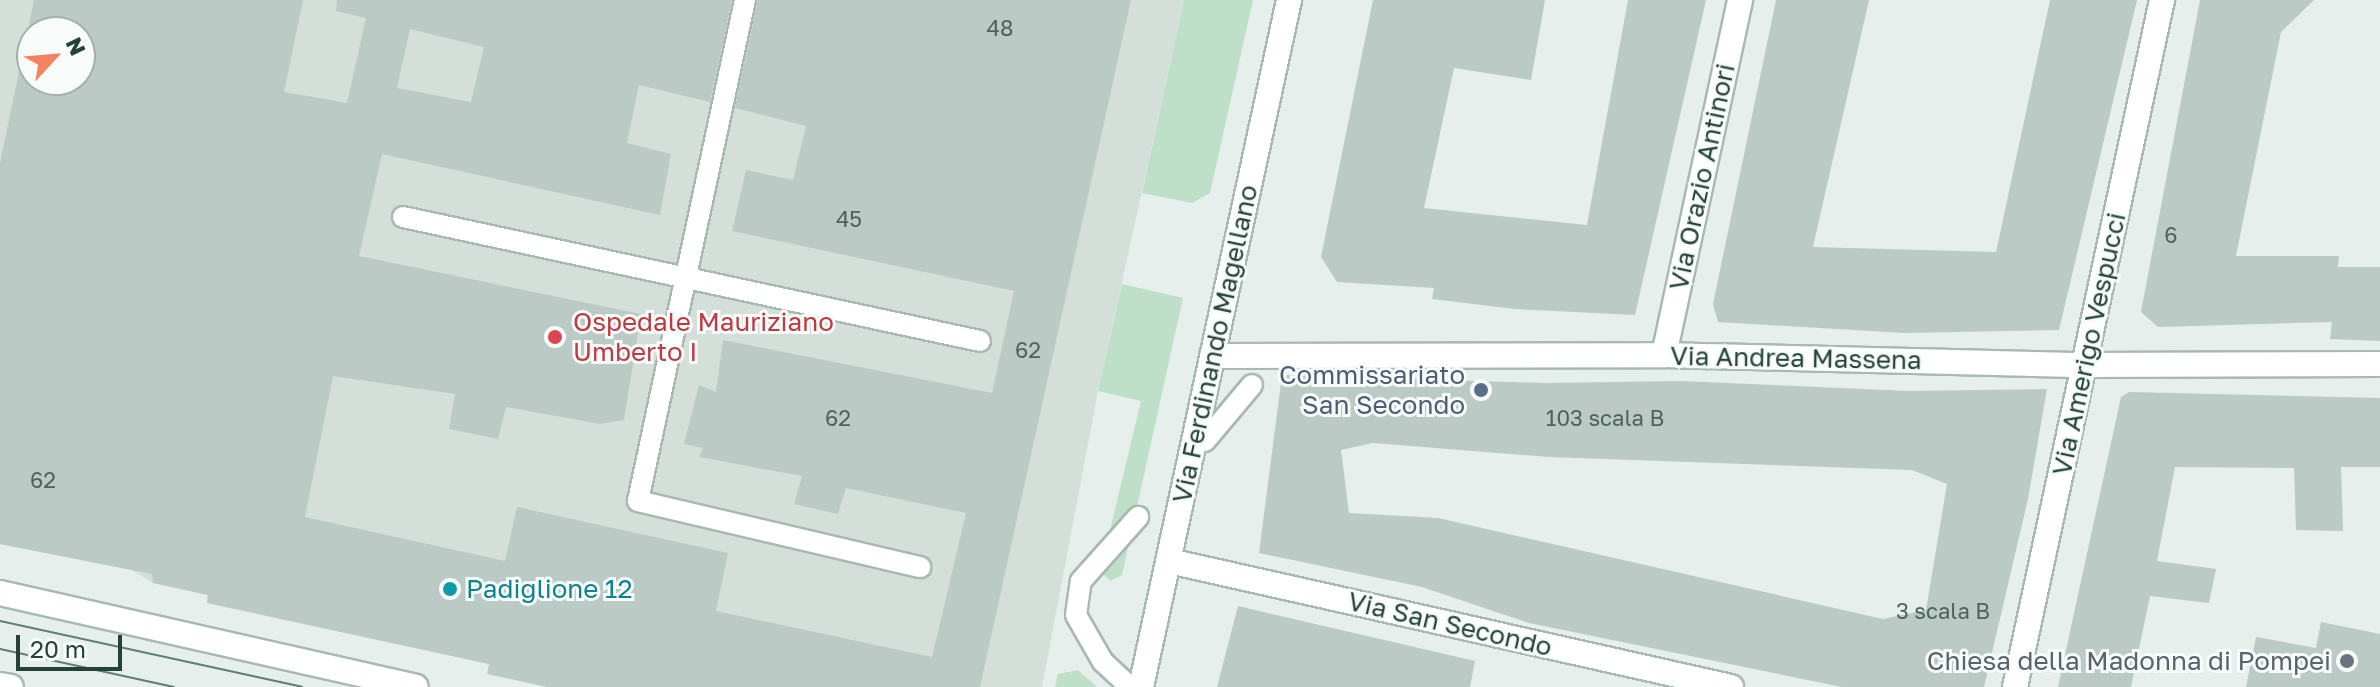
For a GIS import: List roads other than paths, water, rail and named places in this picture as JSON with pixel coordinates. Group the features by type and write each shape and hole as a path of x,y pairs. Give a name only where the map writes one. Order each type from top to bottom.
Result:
{"street":[{"name":"Via Ferdinando Magellano","path":"1141,687 1289,0"},
{"name":"Via Orazio Antinori","path":"1664,355 1740,0"},
{"name":"Via Amerigo Vespucci","path":"2015,687 2162,0"},
{"name":"Via Andrea Massena","path":"1212,356 1664,355 2085,365 2380,364"},
{"name":"Via San Secondo","path":"1169,561 1731,687"},
{"path":"0,593 416,687"},
{"path":"0,685 11,687"}],"lane":[{"path":"745,0 638,501 920,567"},
{"path":"403,217 683,280 980,341"},
{"path":"1205,441 1252,385"},
{"path":"1130,687 1103,662 1076,615 1081,581 1138,517"}],"tram line":[{"path":"0,621 302,687"},
{"path":"0,649 174,687"}],"place":[{"name":"Ospedale Mauriziano Umberto I","path":"555,337"},
{"name":"Commissariato San Secondo","path":"1481,390"},
{"name":"Padiglione 12","path":"450,589"},
{"name":"Chiesa della Madonna di Pompei","path":"2347,661"}]}
